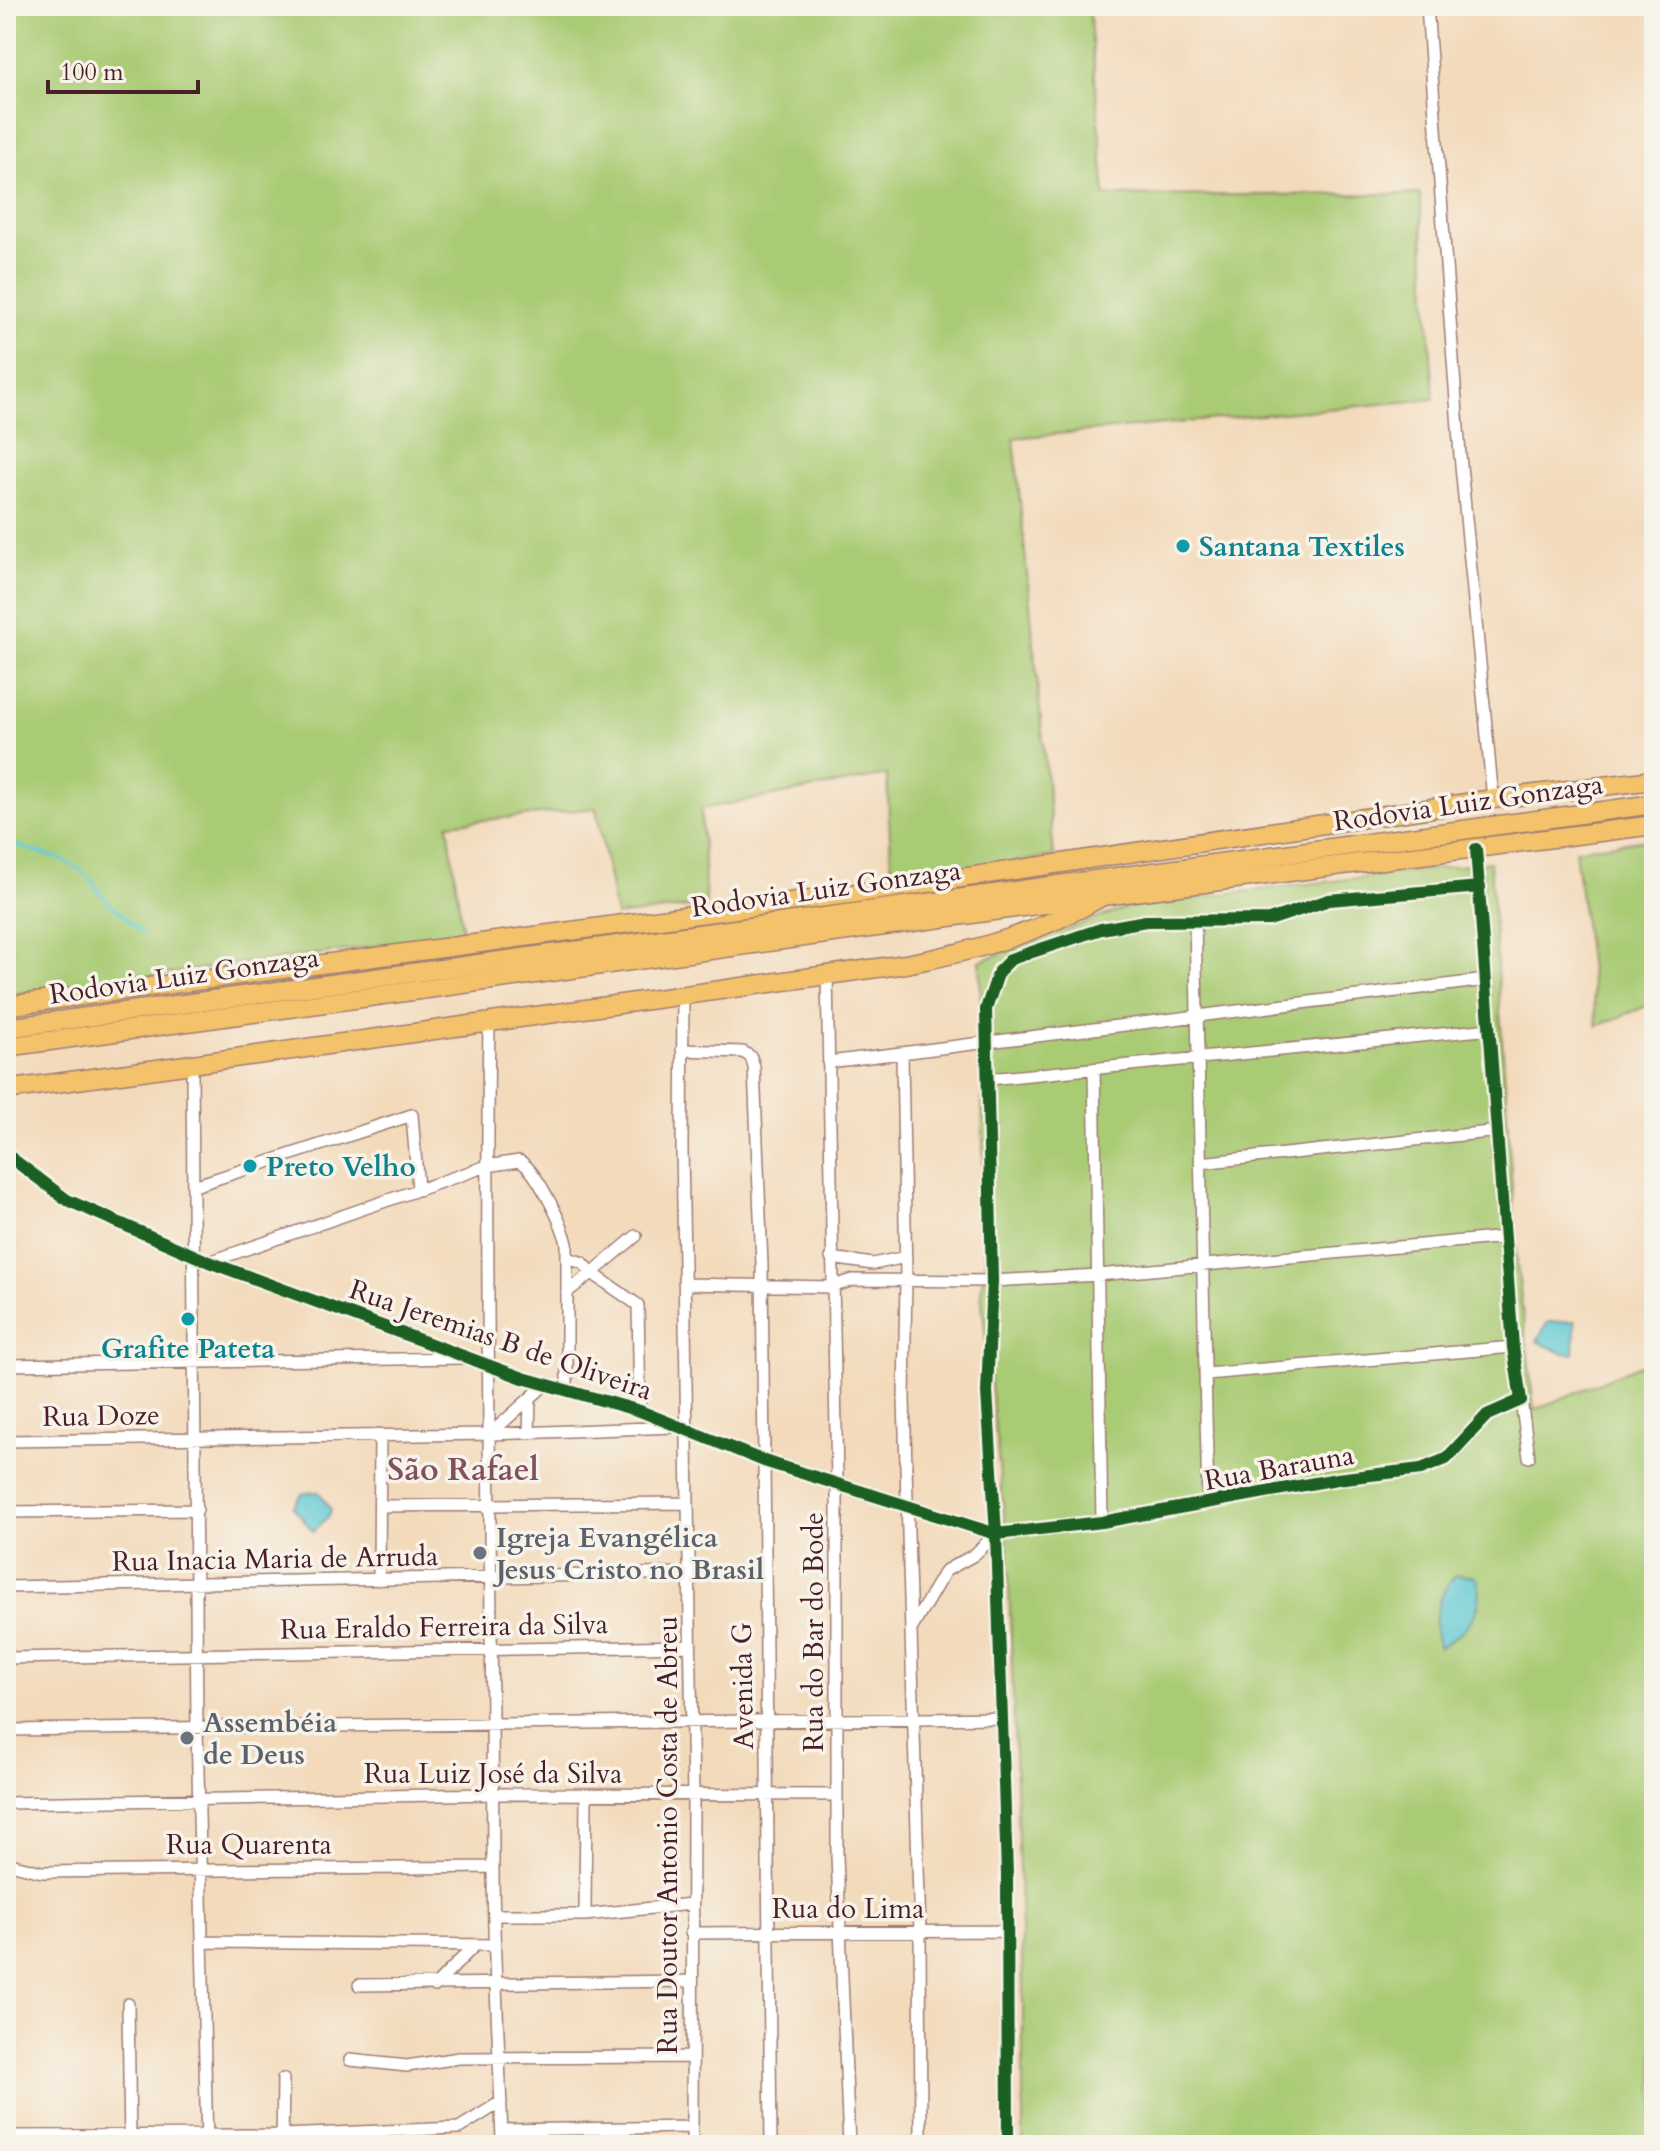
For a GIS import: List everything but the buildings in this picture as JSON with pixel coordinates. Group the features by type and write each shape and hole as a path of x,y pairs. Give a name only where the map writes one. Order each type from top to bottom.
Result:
{"main road":[{"path":"6,1006 887,889 1493,799 1654,780"},
{"name":"Rodovia Luiz Gonzaga","path":"6,1028 1654,804"},
{"name":"Rodovia Luiz Gonzaga","path":"6,1047 1103,896 1654,825"},
{"path":"6,1090 683,997 967,951 1067,918 1103,896"}],"street":[{"path":"1427,6 1458,424 1493,799"},
{"path":"1476,849 1513,1347 1529,1457"},
{"path":"1008,2145 1007,1875 996,1534 987,1392 992,1281 986,1009 999,971 1011,959 1101,929 1146,921 1269,920 1329,900 1480,887"},
{"path":"1195,920 1208,1504"},
{"name":"Rua do Bar do Bode","path":"827,975 837,1481 837,1795 849,2145"},
{"path":"829,1062 987,1045 1486,980"},
{"name":"Rua Doutor Antonio Costa de Abreu","path":"683,997 683,1428 693,1797 690,1981 692,2145"},
{"path":"489,1023 486,1363 495,1721 493,1867 502,2145"},
{"path":"989,1079 1491,1029"},
{"name":"Avenida G","path":"682,1050 743,1052 752,1061 759,1142 771,2145"},
{"path":"902,1055 906,1257 904,1399 920,1932 921,2145"},
{"path":"192,1065 197,1729 205,1942 207,2140"},
{"path":"1094,1069 1102,1522"},
{"path":"194,1186 412,1115 418,1189"},
{"path":"1200,1163 1499,1131"},
{"name":"Rua Jeremias B de Oliveira","path":"6,1154 67,1200 209,1262 486,1363 640,1411 764,1461 837,1481 996,1534"},
{"path":"209,1262 487,1166 511,1160 525,1163 561,1224 568,1258 567,1388"},
{"path":"567,1292 636,1236"},
{"path":"685,1284 831,1287 846,1281 906,1278 992,1281 1098,1275 1506,1237"},
{"path":"831,1258 873,1264 906,1257"},
{"path":"568,1258 583,1263 592,1273 638,1305 640,1411"},
{"path":"1206,1374 1513,1347"},
{"path":"6,1365 474,1358"},
{"path":"488,1434 547,1383"},
{"path":"529,1433 530,1398"},
{"name":"Rua Barauna","path":"996,1534 1102,1522 1337,1479 1421,1469 1446,1459 1487,1415 1521,1400"},
{"name":"Rua Doze","path":"6,1441 683,1428"},
{"path":"379,1580 380,1434"},
{"path":"380,1506 687,1503"},
{"path":"6,1512 197,1510"},
{"path":"912,1628 945,1571 974,1555 996,1534"},
{"name":"Rua Inacia Maria de Arruda","path":"6,1587 689,1573"},
{"name":"Rua Eraldo Ferreira da Silva","path":"6,1658 689,1646"},
{"path":"6,1730 197,1729 495,1721 1000,1718"},
{"name":"Rua Luiz José da Silva","path":"6,1803 494,1794 693,1797 837,1795"},
{"path":"585,1915 586,1795"},
{"name":"Rua Quarenta","path":"6,1863 42,1872 202,1867 493,1867"},
{"path":"494,1915 585,1915 691,1904"},
{"name":"Rua do Lima","path":"691,1933 1005,1931"},
{"path":"205,1942 495,1945"},
{"path":"435,1986 475,1945"},
{"path":"359,1985 497,1986 690,1981"},
{"path":"128,2004 130,2140"},
{"path":"350,2060 407,2066 459,2058 692,2057"},
{"path":"282,2140 283,2079"},
{"path":"6,2136 104,2140 282,2140 459,2128 501,2102"},
{"path":"502,2130 691,2127"}],"green space":[{"path":"6,6 1089,6 1105,196 1420,194 1434,399 1014,438 1054,856 892,880 887,775 701,809 706,905 616,916 596,808 448,824 463,935 6,995"},
{"path":"1654,838 1654,1003 1597,1026 1575,850"},
{"path":"1490,862 1517,1263 1534,1410 1654,1359 1654,2145 1023,2145 1023,1985 1008,1553 981,1292 985,1262 980,961 1134,905"}],"water":[{"path":"1575,1321 1574,1354 1562,1353 1537,1341 1548,1322"},
{"path":"319,1492 331,1510 313,1531 293,1507 302,1494"},
{"path":"1456,1575 1476,1576 1480,1599 1466,1626 1439,1648 1435,1629 1437,1609 1444,1590"}],"waterway":[{"path":"6,842 63,860 85,873 104,898 142,933"}],"cycle path":[{"path":"6,1154 67,1200 209,1262 523,1378 640,1411 764,1461 996,1534 1102,1522 1337,1479 1421,1469 1446,1459 1487,1415 1521,1400 1513,1347 1476,849"},
{"path":"1008,2145 1007,1875 996,1534 987,1392 992,1281 986,1009 999,971 1011,959 1101,929 1146,921 1269,920 1329,900 1480,887"}],"place":[{"name":"Santana Textiles","path":"1183,546"},
{"name":"Preto Velho","path":"250,1166"},
{"name":"Grafite Pateta","path":"188,1319"},
{"name":"Igreja Evangélica Jesus Cristo no Brasil","path":"480,1553"},
{"name":"Assembéia de Deus","path":"187,1738"}],"district":[{"name":"São Rafael","path":"463,1469"}]}
